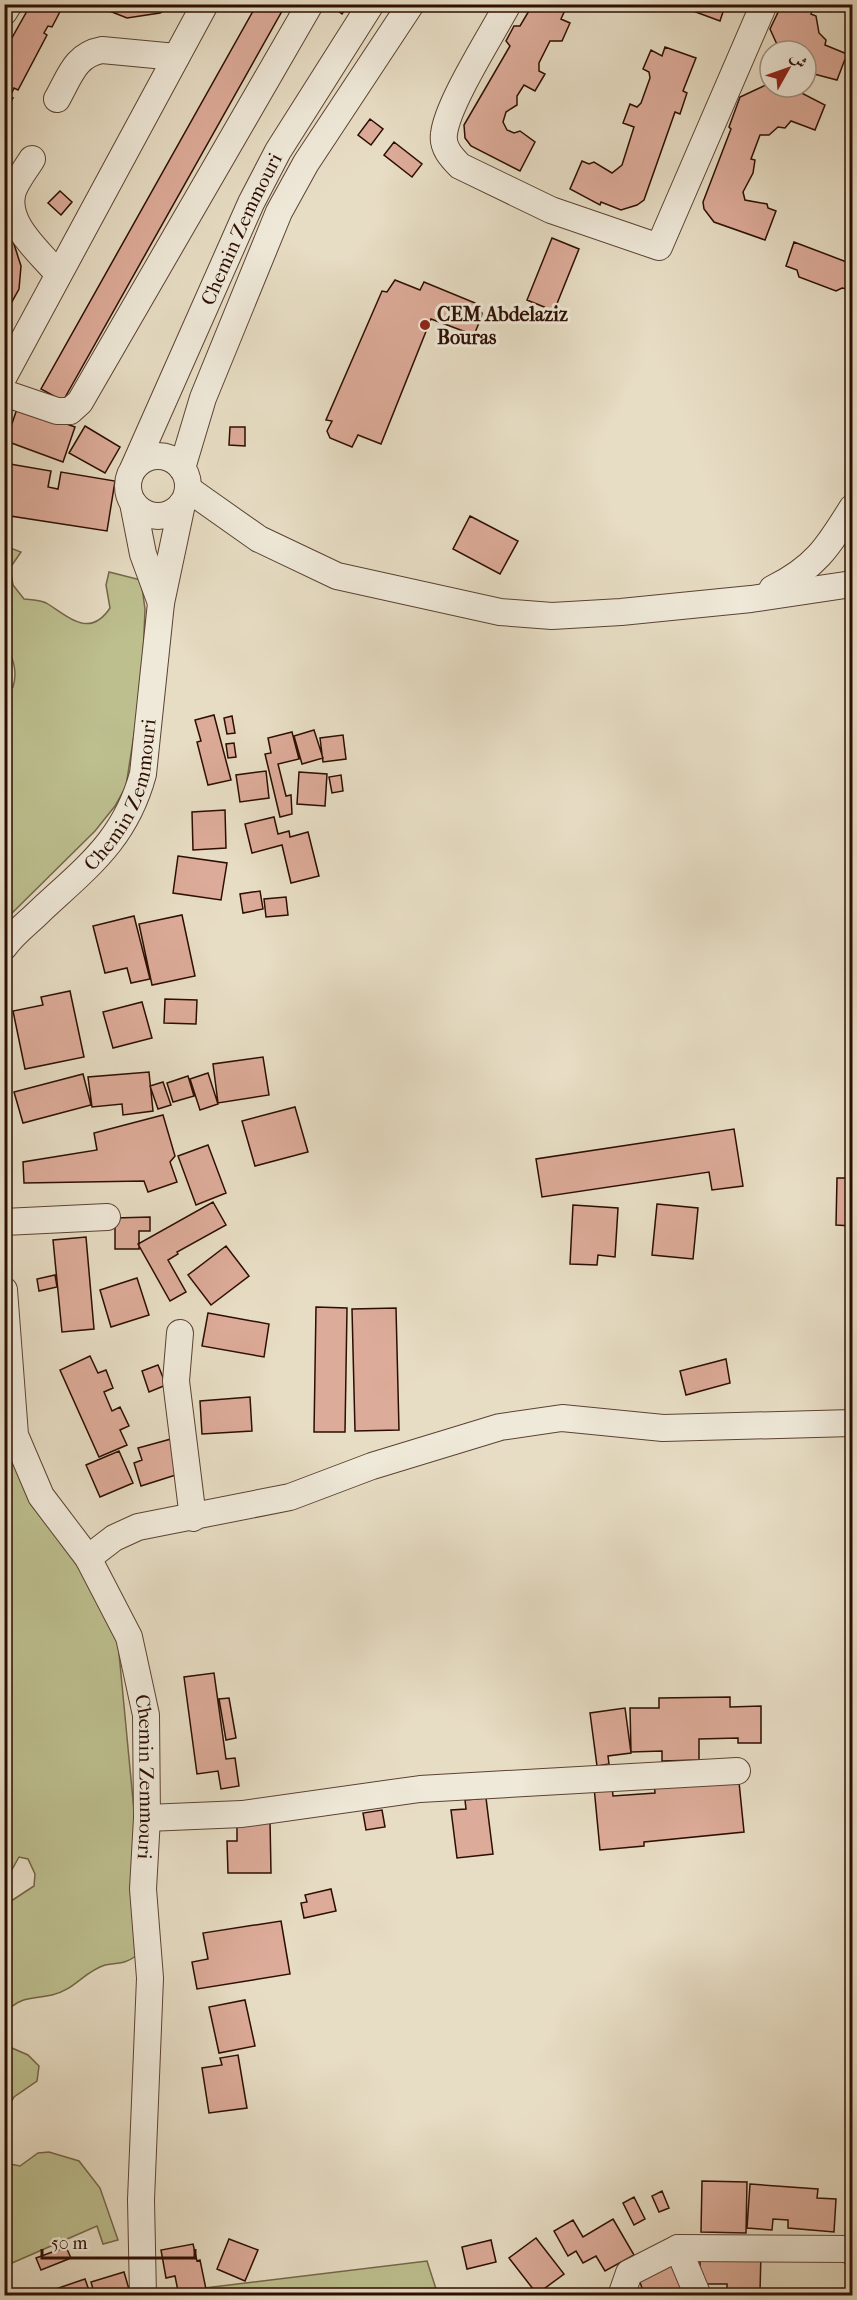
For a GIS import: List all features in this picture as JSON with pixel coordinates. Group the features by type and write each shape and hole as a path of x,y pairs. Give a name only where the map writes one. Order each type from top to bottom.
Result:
{"street":[{"path":"4,12 9,4"},
{"path":"4,376 205,4"},
{"path":"4,393 57,411 70,411 80,402 310,4"},
{"name":"Chemin Zemmouri","path":"134,466 250,203 278,151 371,4"},
{"name":"Chemin Zemmouri","path":"4,947 105,850 129,815 143,774 161,603 203,398 279,212 306,163 411,4"},
{"path":"508,4 450,114 443,136 448,154 460,166 551,210 659,248 764,4"},
{"path":"57,99 82,56 91,52 102,50 176,57"},
{"path":"32,159 14,190 11,205 15,219 24,234 58,274"},
{"path":"184,487 174,512 163,516 152,516 141,512 133,503 127,485 134,466 153,456 164,456 184,487 259,539 337,576 500,612 552,616 751,599 852,584"},
{"name":"Chemin Zemmouri","path":"133,503 143,554 161,603"},
{"path":"751,599 806,570 826,548 852,508"},
{"path":"4,1222 107,1216"},
{"name":"Chemin Zemmouri","path":"4,1290 15,1435 42,1496 88,1558 129,1637 146,1714 147,1818 143,1889 150,1978 141,2200 143,2295"},
{"path":"180,1333 177,1381 193,1518"},
{"path":"88,1558 114,1538 138,1527 193,1518 290,1497 372,1466 500,1427 562,1418 663,1428 852,1423"},
{"path":"147,1818 242,1814 420,1789 737,1771"},
{"path":"621,2295 629,2273 678,2248 850,2249 852,2252"},
{"path":"678,2248 698,2295"}],"green space":[{"path":"5,546 21,552 10,568 13,585 24,599 46,603 80,623 95,622 110,608 106,585 109,572 141,580 145,609 142,683 126,786 115,806 95,831 5,920 4,687 13,687 15,670 5,643"},
{"path":"4,1417 116,1622 135,1821 136,1956 124,1962 98,1968 59,1993 22,2000 5,2012 5,1905 34,1886 35,1874 28,1859 19,1857 5,1882"},
{"path":"5,2045 28,2055 39,2066 37,2081 14,2097 5,2111"},
{"path":"4,2117 10,2164 20,2166 38,2153 49,2152 79,2161 100,2188 118,2240 103,2244 97,2226 5,2266"},
{"path":"427,2261 438,2295 197,2296 196,2289"}],"building":[{"path":"31,4 64,4 52,27 48,26 44,33 47,35 18,90 14,88 10,97 13,98 4,114 4,52"},
{"path":"110,4 176,4 160,13 127,18 107,10"},
{"path":"257,4 286,4 63,401 41,389"},
{"path":"329,4 349,4 342,14"},
{"path":"533,4 554,4 565,10 561,19 570,23 562,41 550,41 539,63 539,71 545,74 535,91 524,85 517,96 517,105 506,112 503,122 507,130 514,133 520,131 535,142 520,171 471,146 465,138 464,125 510,46 506,41 514,26 520,26"},
{"path":"695,4 731,4 723,12 720,21 693,11"},
{"path":"782,4 815,4 811,14 816,16 819,33 826,40 825,45 847,54 837,80 818,75 818,39 775,39 770,29"},
{"path":"665,47 696,58 683,91 687,93 680,114 675,112 644,200 621,210 601,202 600,205 570,189 582,161 589,164 594,162 612,173 622,165 634,127 623,123 630,104 637,107 641,103 650,78 649,72 643,69 651,50 662,56"},
{"path":"758,89 758,99 813,99 825,105 815,130 791,121 785,128 778,127 769,135 760,135 751,159 755,160 753,173 743,192 745,200 767,204 768,208 776,211 765,240 714,222 704,209 703,202 731,129 729,127 740,97"},
{"path":"370,119 383,129 371,145 358,135"},
{"path":"394,142 422,164 412,177 384,155"},
{"path":"60,191 72,202 61,215 48,203"},
{"path":"4,232 13,241 21,266 19,289 4,316"},
{"path":"552,238 579,249 554,311 527,300"},
{"path":"794,242 852,264 852,290 842,288 836,291 799,277 797,270 786,266"},
{"path":"395,280 420,290 424,282 475,303 474,307 482,313 481,318 474,335 431,319 381,444 358,435 352,447 330,438 327,431 332,421 326,420 382,291 387,292"},
{"path":"18,406 75,427 63,462 6,441"},
{"path":"85,426 120,447 105,473 69,453"},
{"path":"230,427 245,427 245,446 229,445"},
{"path":"4,463 51,471 48,487 58,489 61,472 115,481 107,531 4,515"},
{"path":"470,516 518,541 500,574 453,549"},
{"path":"214,715 231,780 208,785 197,742 201,741 195,720"},
{"path":"232,716 235,733 227,734 224,718"},
{"path":"314,730 323,758 302,764 294,736"},
{"path":"292,732 299,759 278,764 286,796 291,795 292,814 280,817 265,754 271,753 268,738"},
{"path":"343,735 346,759 323,762 320,738"},
{"path":"234,743 236,757 228,758 226,744"},
{"path":"266,771 269,798 240,802 236,775"},
{"path":"299,772 327,774 325,806 297,804"},
{"path":"341,775 343,791 332,793 329,777"},
{"path":"225,810 226,848 193,850 192,812"},
{"path":"274,817 278,834 289,831 290,837 308,832 319,876 291,883 282,845 252,853 245,824"},
{"path":"178,856 227,863 221,900 173,893"},
{"path":"260,891 263,909 243,913 240,894"},
{"path":"286,897 288,915 266,917 264,899"},
{"path":"182,915 195,976 152,985 139,924"},
{"path":"134,916 150,979 131,983 127,968 105,973 93,926"},
{"path":"70,991 84,1057 25,1069 13,1011 43,1005 41,997"},
{"path":"165,999 197,1000 196,1024 164,1023"},
{"path":"142,1002 152,1038 113,1048 103,1012"},
{"path":"263,1057 269,1095 218,1103 213,1064"},
{"path":"149,1072 153,1111 123,1115 122,1104 92,1107 88,1077"},
{"path":"208,1073 218,1104 200,1110 190,1079"},
{"path":"83,1074 91,1105 23,1123 14,1092"},
{"path":"188,1076 194,1096 173,1102 167,1083"},
{"path":"163,1082 171,1105 158,1109 150,1086"},
{"path":"295,1107 308,1152 255,1166 242,1121"},
{"path":"163,1115 175,1156 170,1162 177,1182 148,1192 144,1181 24,1183 23,1162 97,1150 94,1133"},
{"path":"734,1129 743,1186 712,1190 709,1172 542,1197 536,1159"},
{"path":"208,1145 226,1193 196,1205 178,1156"},
{"path":"837,1178 852,1178 852,1226 836,1225"},
{"path":"213,1202 226,1225 177,1252 178,1254 168,1260 186,1292 170,1301 138,1244"},
{"path":"657,1204 698,1208 693,1259 652,1255"},
{"path":"573,1205 618,1208 615,1257 598,1255 597,1265 570,1264"},
{"path":"150,1217 150,1231 139,1231 139,1249 115,1249 115,1218"},
{"path":"86,1237 94,1329 62,1332 53,1240"},
{"path":"226,1246 249,1276 211,1305 188,1275"},
{"path":"55,1275 57,1287 39,1291 37,1279"},
{"path":"137,1278 149,1315 111,1327 100,1290"},
{"path":"316,1307 347,1308 345,1432 314,1432"},
{"path":"396,1308 399,1430 355,1431 352,1309"},
{"path":"208,1313 269,1324 264,1357 202,1346"},
{"path":"90,1356 98,1373 106,1370 113,1388 104,1392 112,1411 120,1407 129,1426 120,1430 127,1445 99,1457 60,1370"},
{"path":"726,1359 730,1383 686,1395 680,1371"},
{"path":"158,1365 166,1385 149,1392 142,1371"},
{"path":"250,1397 252,1431 202,1434 200,1401"},
{"path":"171,1439 182,1473 141,1486 134,1463 142,1460 138,1448"},
{"path":"119,1451 133,1483 100,1497 86,1465"},
{"path":"214,1673 226,1759 235,1758 239,1786 221,1789 218,1771 197,1774 184,1677"},
{"path":"730,1697 730,1707 761,1706 761,1743 738,1743 738,1738 699,1739 699,1760 662,1761 662,1751 631,1752 630,1708 659,1708 659,1698"},
{"path":"229,1698 236,1738 226,1740 219,1699"},
{"path":"625,1708 631,1753 608,1756 609,1764 597,1766 590,1713"},
{"path":"738,1772 744,1832 644,1842 644,1846 600,1850 594,1787 612,1785 613,1796 655,1793 654,1781"},
{"path":"486,1798 493,1854 457,1858 451,1810 466,1809 465,1800"},
{"path":"382,1810 385,1827 366,1830 363,1813"},
{"path":"237,1820 270,1820 271,1873 228,1873 227,1841 237,1841"},
{"path":"331,1889 336,1911 304,1918 301,1903 307,1902 305,1895"},
{"path":"281,1921 290,1974 197,1989 192,1962 208,1959 203,1933"},
{"path":"245,2000 255,2046 219,2053 209,2007"},
{"path":"238,2055 247,2108 209,2113 202,2068 222,2065 220,2058"},
{"path":"702,2181 747,2182 746,2233 701,2232"},
{"path":"848,2183 852,2183 852,2224 848,2224"},
{"path":"750,2184 818,2189 817,2198 836,2199 834,2232 788,2228 788,2220 773,2219 772,2230 747,2228"},
{"path":"662,2191 669,2208 659,2212 652,2196"},
{"path":"634,2197 645,2219 634,2225 623,2203"},
{"path":"613,2219 634,2255 605,2271 596,2256 583,2263 576,2251 568,2256 554,2231 573,2220 583,2237"},
{"path":"536,2238 564,2274 537,2294 509,2258"},
{"path":"229,2239 258,2250 245,2281 217,2269"},
{"path":"491,2240 496,2262 467,2269 462,2247"},
{"path":"193,2244 197,2261 200,2260 207,2294 179,2296 175,2276 166,2278 161,2250"},
{"path":"66,2247 71,2258 41,2270 36,2258"},
{"path":"700,2251 761,2253 760,2292 790,2292 790,2296 727,2296 727,2284 700,2284"},
{"path":"672,2263 684,2291 673,2296 645,2296 638,2277"},
{"path":"124,2272 131,2296 95,2296 91,2282"},
{"path":"85,2279 91,2296 35,2296"}],"place":[{"name":"CEM Abdelaziz Bouras","path":"425,325"}]}
